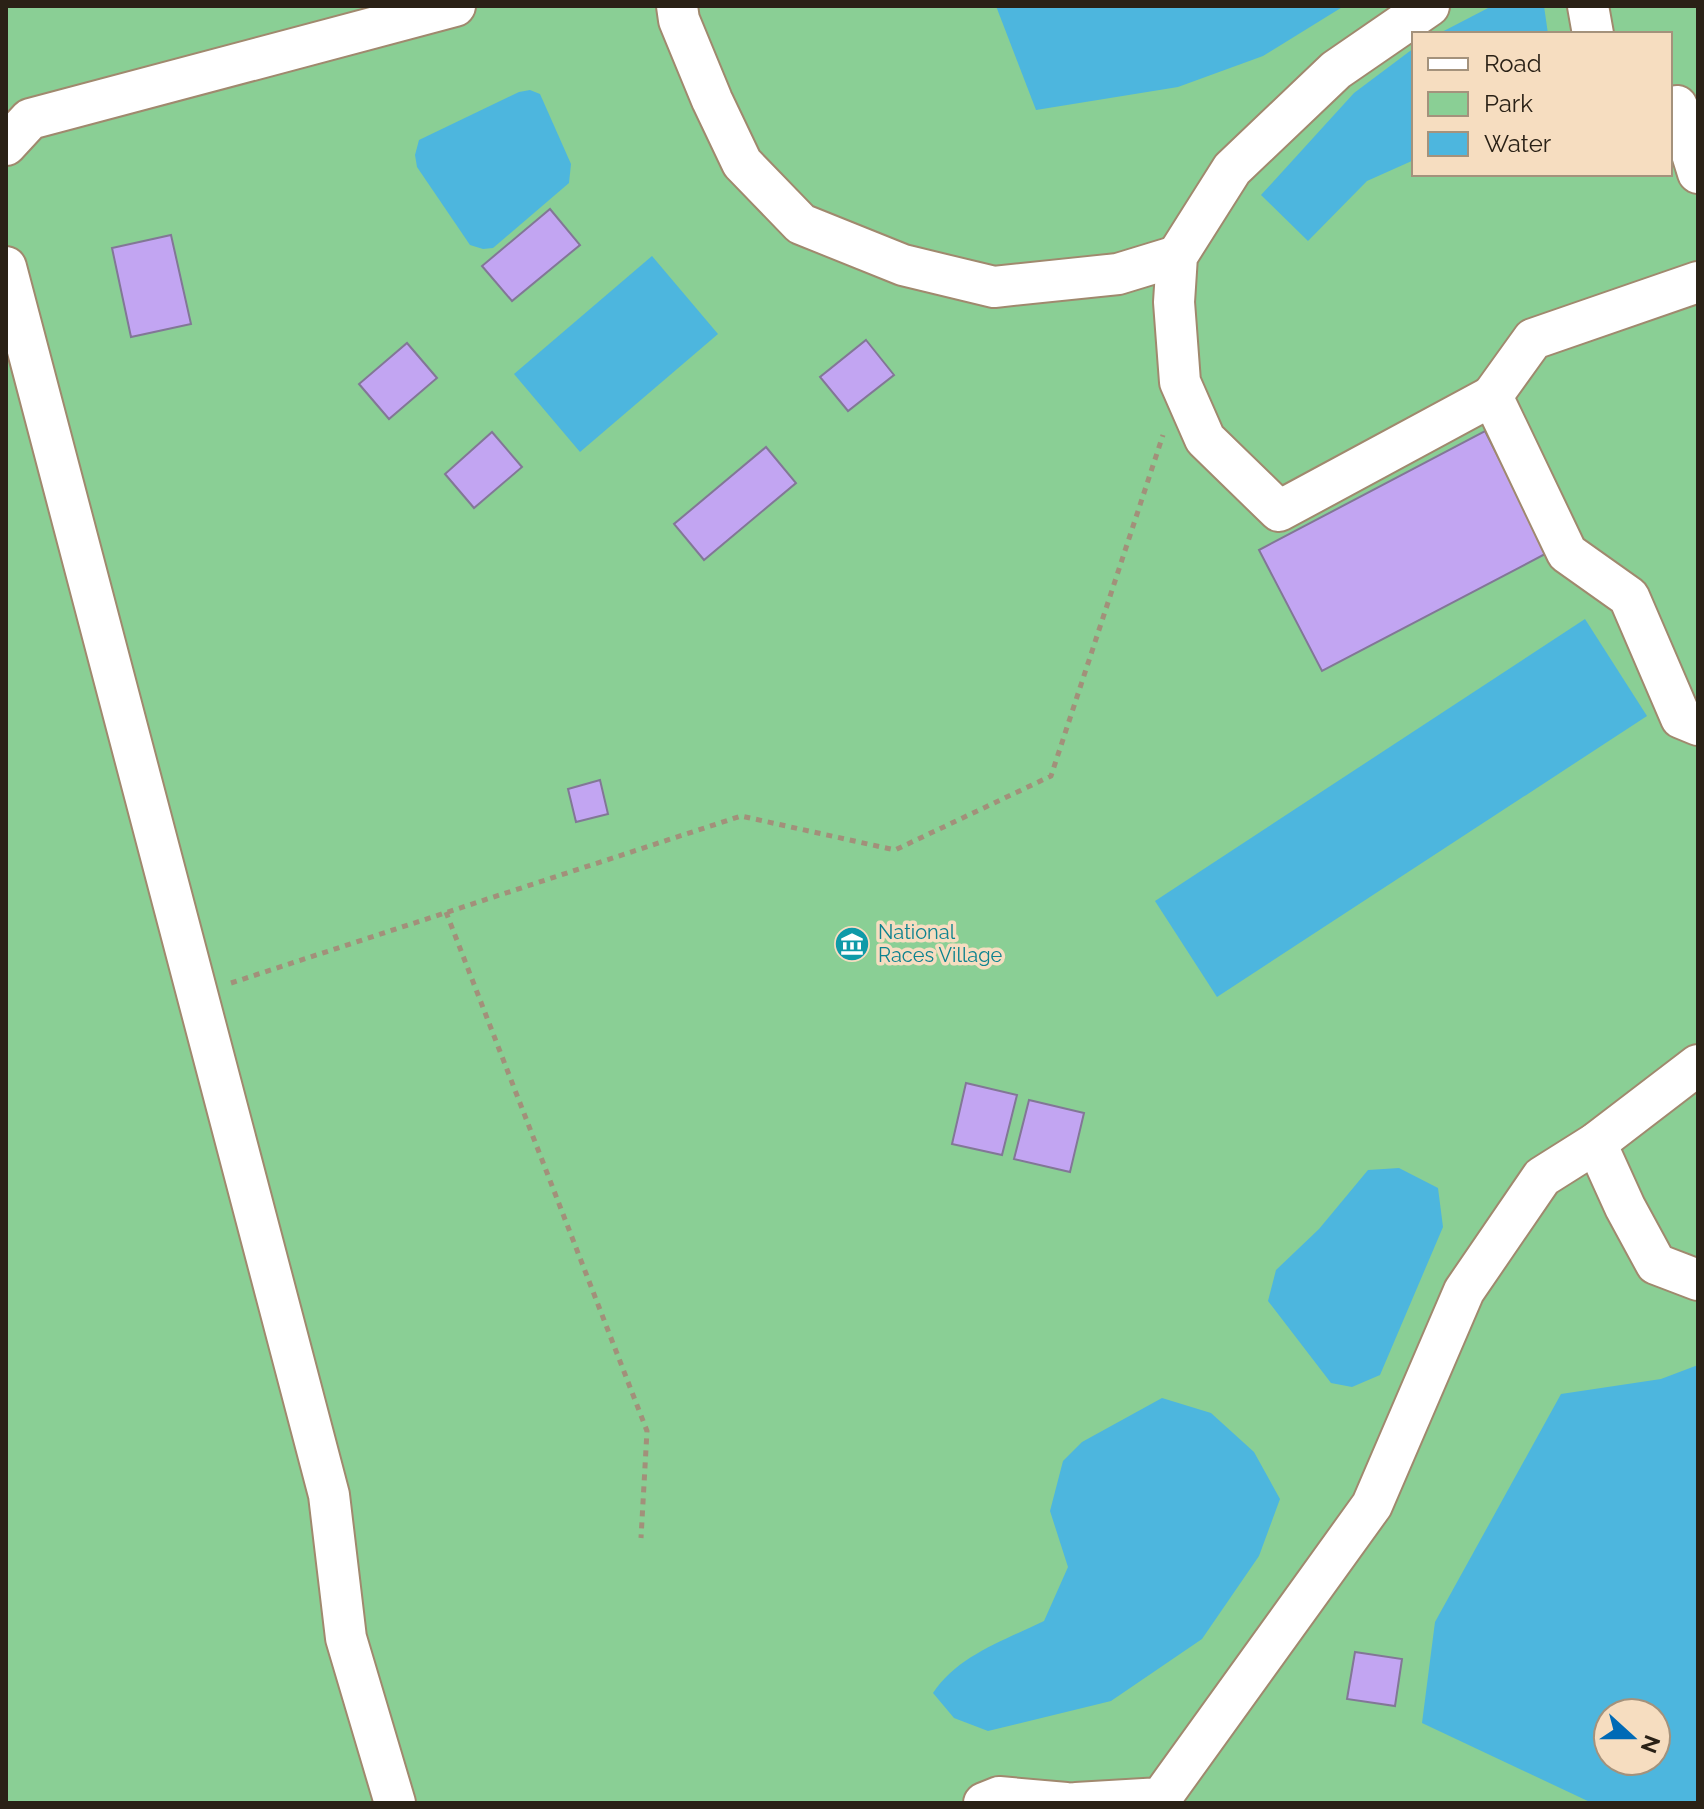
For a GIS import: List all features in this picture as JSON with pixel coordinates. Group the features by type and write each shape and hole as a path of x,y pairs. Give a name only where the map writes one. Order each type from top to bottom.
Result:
{"lane":[{"path":"6,145 30,119 455,6"},
{"path":"677,6 679,20 712,100 742,163 801,224 903,265 994,287 1118,274 1177,256"},
{"path":"1429,6 1336,70 1232,169 1177,256 1174,302 1180,382 1205,439 1279,511 1492,396 1533,339 1698,282"},
{"path":"1588,6 1593,32"},
{"path":"1682,102 1698,173"},
{"path":"6,267 329,1495 346,1638 395,1803"},
{"path":"1492,396 1567,553 1629,597 1681,718 1698,725"},
{"path":"1076,1803 1161,1798 1372,1505 1464,1291 1542,1177 1596,1143 1698,1065"},
{"path":"1596,1143 1625,1207 1656,1264 1698,1280"},
{"path":"984,1803 999,1797 1066,1803"}],"path":[{"path":"196,994 741,816 895,850 1051,776 1180,382"},
{"path":"446,912 647,1431 641,1538"}],"green space":[{"name":"National Races Village","path":"6,6 1698,6 1698,1803 6,1803"}],"water":[{"path":"996,6 1344,6 1263,56 1178,87 1036,110"},
{"path":"1492,6 1544,6 1548,32 1442,32"},
{"path":"1412,50 1412,161 1367,181 1308,241 1261,195 1354,93"},
{"path":"530,90 540,94 571,164 569,183 493,248 470,245 417,167 415,155 419,140 519,92"},
{"path":"652,256 718,334 580,452 514,374"},
{"path":"1585,619 1647,716 1217,997 1155,901"},
{"path":"1399,1168 1438,1188 1443,1227 1380,1375 1352,1387 1331,1383 1268,1301 1276,1270 1319,1229 1368,1170"},
{"path":"1698,1365 1698,1803 1592,1803 1422,1723 1435,1622 1561,1394 1661,1379"},
{"path":"1162,1398 1211,1413 1254,1452 1280,1499 1259,1556 1202,1639 1111,1701 988,1731 954,1718 933,1693 968,1659 1044,1621 1068,1567 1050,1511 1063,1461 1082,1442"}],"building":[{"path":"550,209 580,245 512,301 482,266"},
{"path":"171,235 191,324 131,337 112,248"},
{"path":"866,340 894,375 848,411 820,377"},
{"path":"407,343 437,378 389,419 359,384"},
{"path":"1485,431 1547,553 1322,671 1259,550"},
{"path":"492,432 522,467 474,508 445,474"},
{"path":"766,447 796,483 704,560 674,524"},
{"path":"600,780 608,814 576,822 568,789"},
{"path":"966,1083 1017,1095 1002,1155 952,1144"},
{"path":"1029,1100 1084,1113 1070,1172 1014,1159"},
{"path":"1355,1652 1402,1659 1395,1706 1347,1699"}],"place":[{"name":"National Races Village","path":"852,944"}]}
